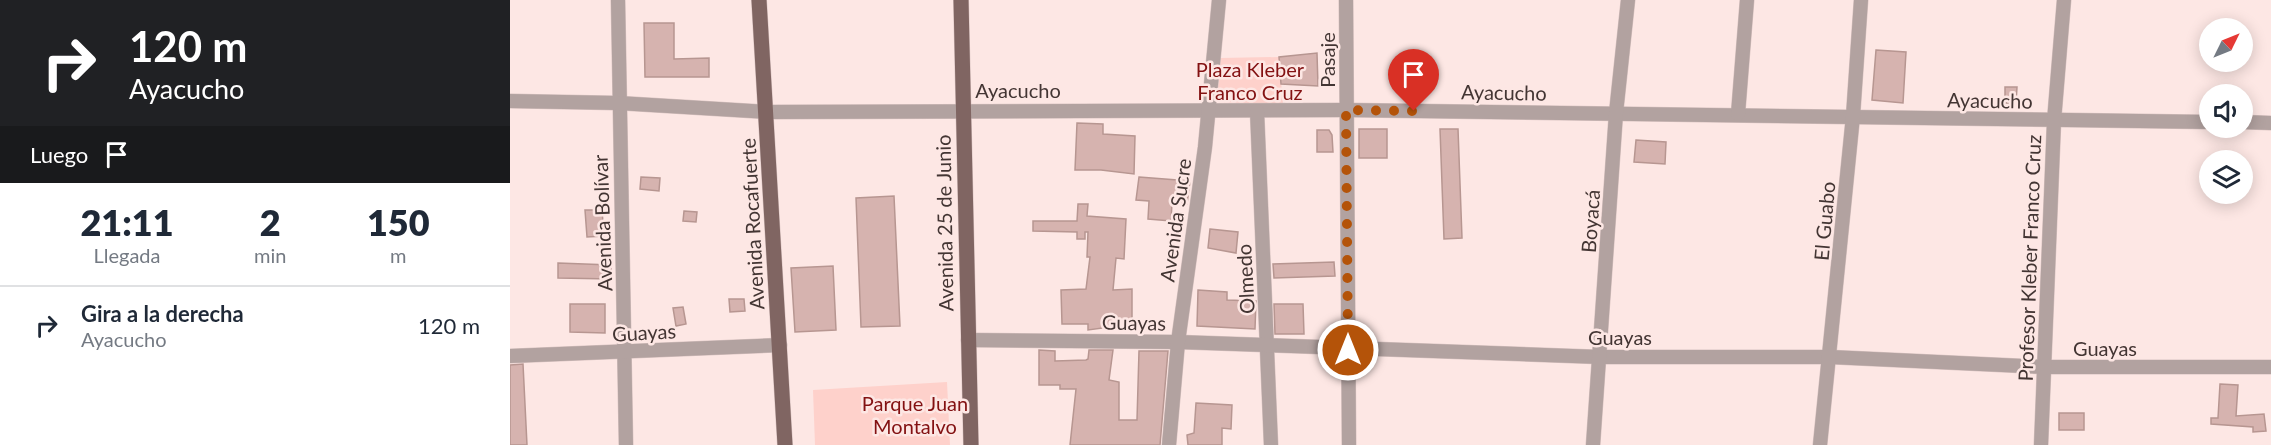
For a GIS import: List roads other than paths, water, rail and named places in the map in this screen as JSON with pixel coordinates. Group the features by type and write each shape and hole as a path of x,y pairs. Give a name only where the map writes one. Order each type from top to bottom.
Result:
{"main road":[{"name":"Avenida Rocafuerte","path":"759,0 785,445"},
{"name":"Avenida 25 de Junio","path":"961,0 971,445"}],"street":[{"name":"Avenida Bolívar","path":"618,0 618,103 626,445"},
{"name":"Avenida Sucre","path":"1169,445 1178,342 1219,0"},
{"name":"Pasaje","path":"1346,0 1350,445"},
{"name":"Boyacá","path":"1593,445 1616,113 1629,0"},
{"path":"1738,114 1747,0"},
{"name":"El Guabo","path":"1820,445 1853,116 1861,0"},
{"name":"Profesor Kleber Franco Cruz","path":"2041,445 2054,121 2064,0"},
{"name":"Ayacucho","path":"510,101 618,103 767,112 963,109 1346,110 2199,122"},
{"name":"Olmedo","path":"1257,111 1271,445"},
{"path":"2253,122 2271,123"},
{"name":"Guayas","path":"968,340 1178,342 1348,350 1600,357 1830,357 2045,367 2271,367"},
{"name":"Guayas","path":"510,357 780,345"}],"park label":[{"name":"Plaza Kleber Franco Cruz","path":"1250,80"},
{"name":"Parque Juan Montalvo","path":"915,414"}]}
